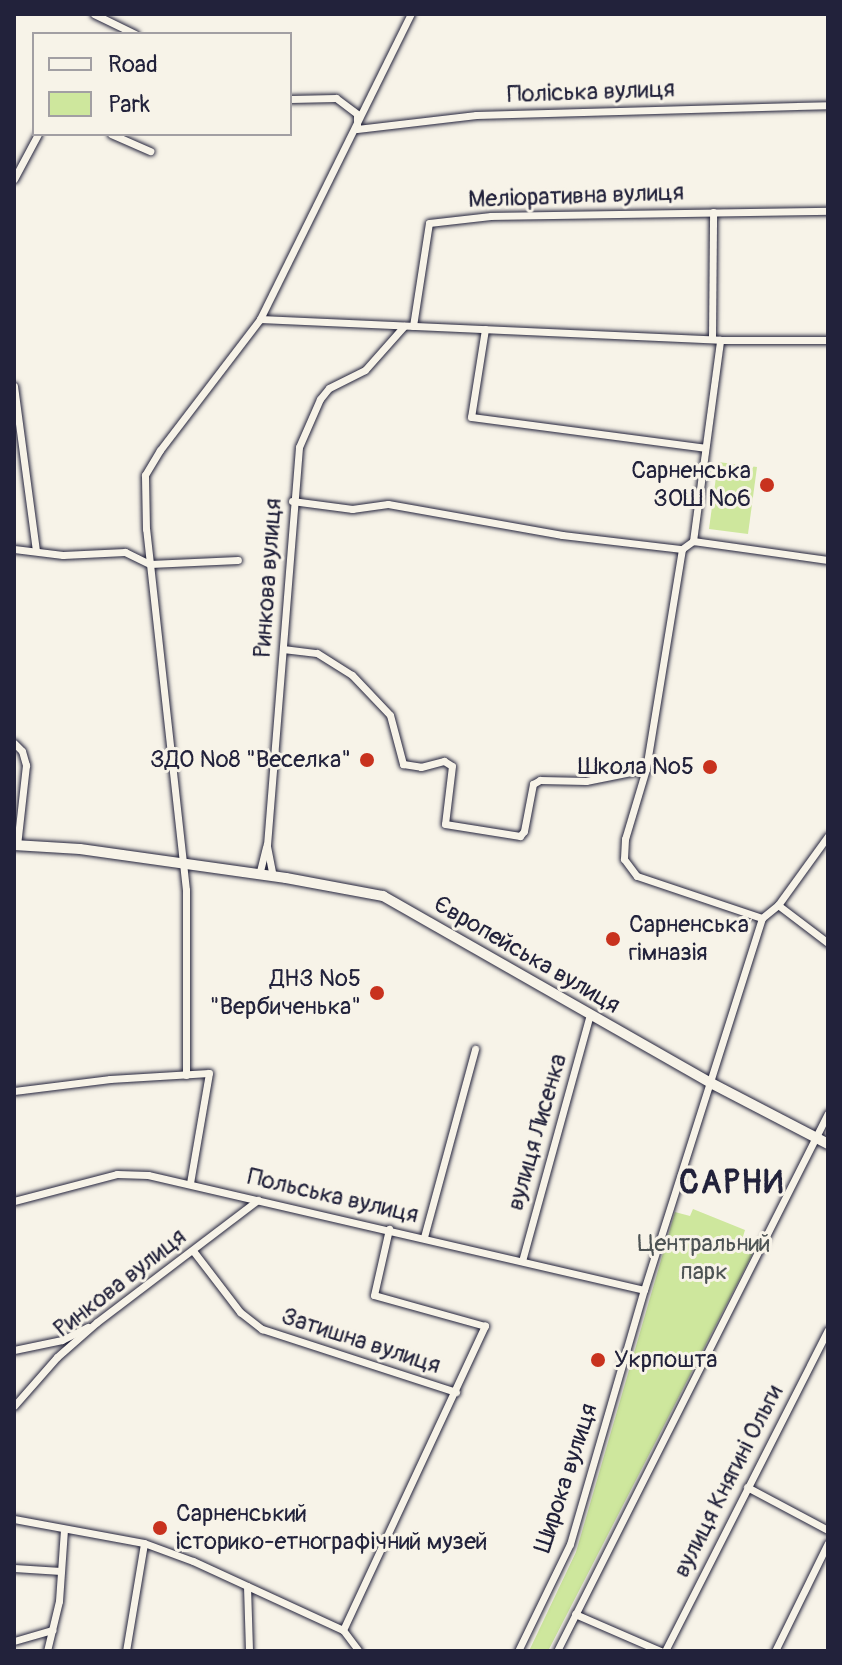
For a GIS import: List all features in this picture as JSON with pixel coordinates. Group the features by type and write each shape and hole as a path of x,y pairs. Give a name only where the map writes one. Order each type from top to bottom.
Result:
{"main road":[{"name":"Європейська вулиця","path":"16,845 80,849 383,896 711,1083 828,1144"}],"street":[{"path":"94,14 131,32"},
{"path":"186,1075 184,866 143,488 150,463 260,319 357,129 411,14"},
{"path":"292,99 336,98 357,114 357,129"},
{"name":"Поліська вулиця","path":"357,129 476,115 828,105"},
{"path":"14,179 37,136"},
{"path":"116,136 150,151"},
{"name":"Меліоративна вулиця","path":"408,326 429,223 491,216 828,211"},
{"path":"693,541 716,339 713,212"},
{"path":"260,319 716,339 828,340"},
{"name":"Ринкова вулиця","path":"273,877 267,845 292,501 299,447 320,399 329,388 365,370 408,326"},
{"path":"485,329 471,417 705,448"},
{"path":"14,386 36,551"},
{"path":"292,501 352,509 388,504 562,535 682,549 693,541 828,560"},
{"path":"14,549 63,555 125,552 150,564 238,560"},
{"path":"682,549 646,769 625,839 624,859 629,869 637,876 762,918 778,905 828,836"},
{"path":"283,649 317,653 352,675 390,715 403,764 421,767 444,761 452,766 445,824 520,836 524,831 533,784 540,780 586,781 646,769"},
{"path":"14,743 22,751 26,765 16,845"},
{"path":"259,875 267,845"},
{"path":"778,905 828,943"},
{"name":"Широка вулиця","path":"518,1651 570,1544 644,1290 762,918"},
{"name":"вулиця Лисенка","path":"522,1261 590,1014"},
{"path":"424,1237 475,1049"},
{"path":"14,1091 110,1079 209,1073 190,1183"},
{"path":"557,1651 828,1113"},
{"name":"Польська вулиця","path":"14,1201 117,1174 148,1175 644,1290"},
{"name":"Ринкова вулиця","path":"14,1406 57,1357 97,1322 194,1252 258,1200"},
{"path":"343,1630 485,1326 374,1295 389,1229"},
{"name":"Затишна вулиця","path":"194,1252 240,1312 262,1329 456,1392"},
{"path":"14,1350 62,1340 97,1322"},
{"name":"вулиця Княгині Ольги","path":"663,1651 828,1332"},
{"path":"747,1487 828,1530"},
{"path":"14,1519 144,1543 343,1630 359,1651"},
{"path":"47,1651 61,1571 64,1529"},
{"path":"126,1651 144,1543"},
{"path":"775,1651 828,1543"},
{"path":"14,1568 61,1571"},
{"path":"247,1586 249,1651"},
{"path":"575,1614 663,1651"},
{"path":"14,1641 52,1630"}],"green space":[{"path":"718,462 757,467 748,534 709,529"},
{"name":"Центральний парк","path":"693,1209 745,1230 742,1240 757,1245 548,1651 529,1651 576,1552 675,1212 690,1216"}],"place":[{"name":"Сарненська ЗОШ №6","path":"767,485"},
{"name":"ЗДО №8 \"Веселка\"","path":"367,760"},
{"name":"Школа №5","path":"710,767"},
{"name":"Сарненська гімназія","path":"613,939"},
{"name":"ДНЗ №5 \"Вербиченька\"","path":"377,993"},
{"name":"Укрпошта","path":"598,1360"},
{"name":"Сарненський історико-етнографічний музей","path":"160,1528"}],"district":[{"name":"САРНИ","path":"732,1183"}]}
